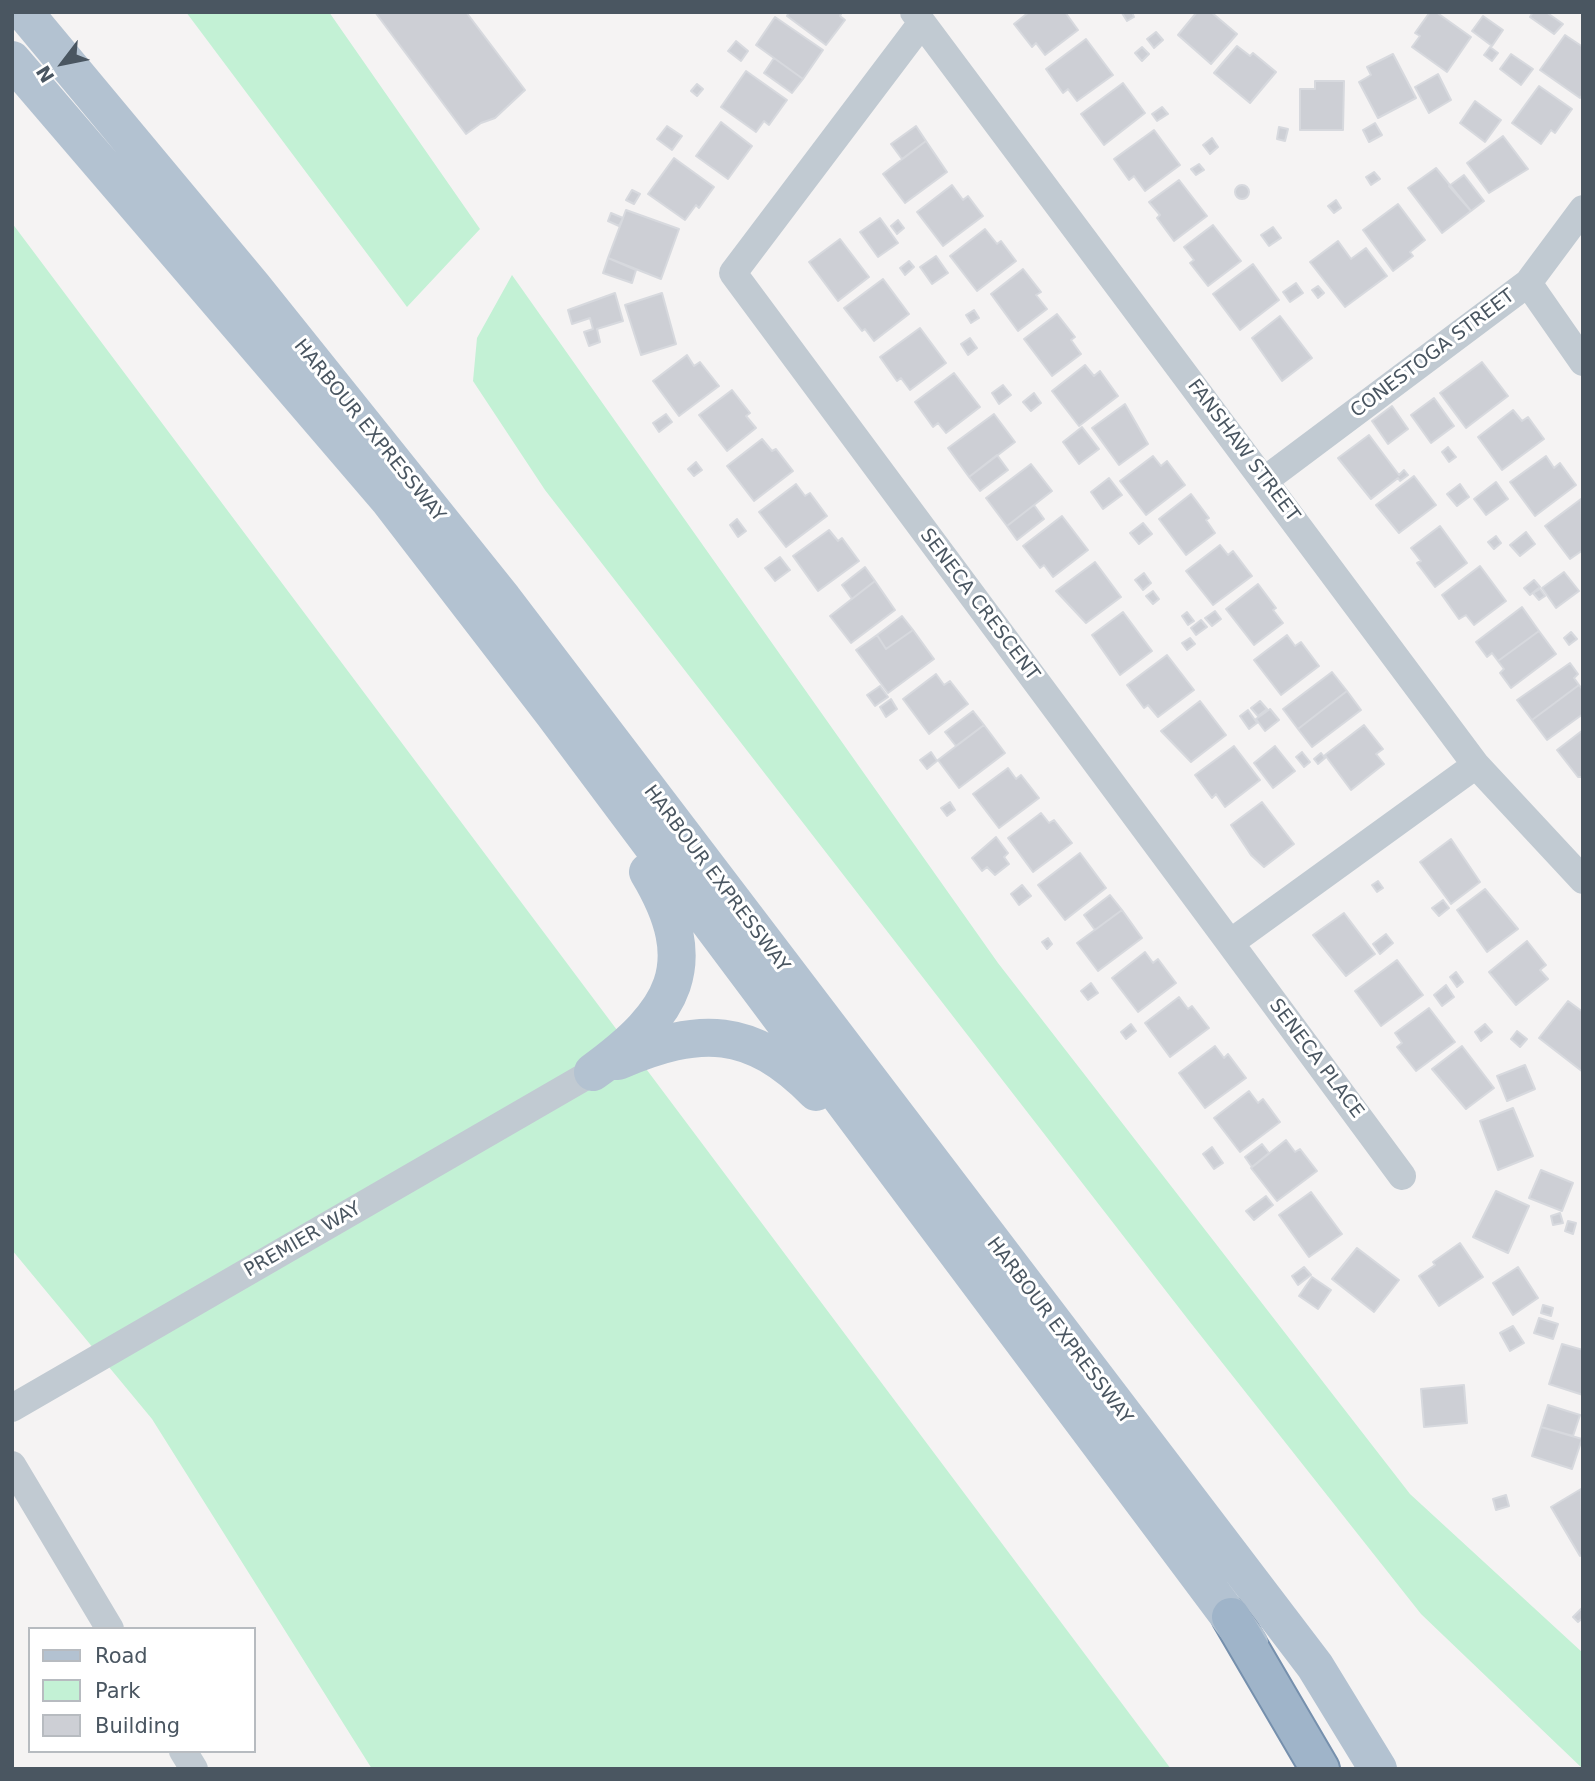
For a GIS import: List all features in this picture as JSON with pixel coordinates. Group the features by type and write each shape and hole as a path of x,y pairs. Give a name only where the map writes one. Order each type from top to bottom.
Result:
{"highway":[{"path":"1231,1617 1320,1769"}],"main road":[{"name":"HARBOUR EXPRESSWAY","path":"24,12 253,287 503,599 1315,1666 1378,1769"},
{"path":"52,12 178,199"},
{"name":"HARBOUR EXPRESSWAY","path":"12,60 389,500 553,713 1231,1617 1334,1769"},
{"path":"553,713 666,902 676,929 675,974 665,1004 628,1047 593,1072"},
{"path":"593,1072 659,1043 688,1038 730,1039 764,1049 790,1066 929,1216"}],"street":[{"name":"FANSHAW STREET","path":"918,18 1476,765 1583,880"},
{"name":"SENECA CRESCENT","path":"918,18 733,273 1230,943"},
{"name":"CONESTOGA STREET","path":"1265,480 1528,283 1583,209"},
{"path":"1528,283 1583,362"},
{"path":"1230,943 1476,765"},
{"name":"SENECA PLACE","path":"1230,943 1402,1176"},
{"name":"PREMIER WAY","path":"12,1408 593,1072"},
{"path":"12,1465 109,1627"},
{"path":"184,1753 194,1769"}],"green space":[{"path":"186,12 329,12 480,229 407,307"},
{"path":"12,223 1171,1769 372,1769 152,1419 12,1250"},
{"path":"512,275 998,963 1410,1494 1583,1653 1583,1769 1421,1614 1190,1322 545,490 473,381 477,338"}],"building":[{"path":"375,12 466,12 525,90 495,118 481,123 466,134"},
{"path":"789,12 842,12 840,16 845,20 826,45 787,16"},
{"path":"1029,12 1065,12 1078,30 1045,55 1036,43 1032,47 1014,24"},
{"path":"1132,12 1134,17 1127,21 1122,13"},
{"path":"1197,12 1211,12 1237,34 1211,64 1178,35"},
{"path":"1430,12 1436,12 1471,37 1447,72 1412,47 1420,36 1415,33"},
{"path":"1533,12 1546,12 1563,24 1554,34 1530,17"},
{"path":"1483,16 1503,30 1492,46 1472,31"},
{"path":"775,17 823,50 803,79 756,45"},
{"path":"1156,32 1163,40 1154,48 1147,39"},
{"path":"1565,35 1583,47 1583,94 1580,98 1540,70"},
{"path":"1086,39 1113,75 1077,101 1068,89 1063,93 1046,69"},
{"path":"736,41 748,51 741,61 728,51"},
{"path":"1237,46 1250,56 1253,53 1276,72 1250,103 1214,73"},
{"path":"1142,47 1149,54 1142,61 1135,53"},
{"path":"1490,47 1498,53 1492,61 1484,55"},
{"path":"1393,54 1416,98 1378,118 1359,82 1371,75 1367,67"},
{"path":"1511,54 1533,69 1521,85 1500,69"},
{"path":"774,58 803,79 792,93 764,73"},
{"path":"746,71 787,100 769,125 764,121 756,132 721,107"},
{"path":"1438,74 1451,100 1429,113 1415,87"},
{"path":"1315,81 1344,81 1343,130 1300,130 1300,89 1315,89"},
{"path":"1123,83 1145,113 1104,145 1081,114"},
{"path":"697,84 703,89 697,96 691,91"},
{"path":"1539,86 1572,109 1555,133 1551,130 1541,144 1512,123"},
{"path":"1475,101 1501,120 1485,142 1460,123"},
{"path":"1162,107 1168,114 1157,121 1152,114"},
{"path":"721,122 752,146 728,179 696,156"},
{"path":"1375,123 1382,135 1369,142 1363,130"},
{"path":"667,126 682,136 672,150 657,139"},
{"path":"916,126 926,141 902,159 891,144"},
{"path":"1279,127 1288,129 1285,141 1277,139"},
{"path":"1154,130 1180,165 1145,191 1134,176 1129,180 1114,159"},
{"path":"1503,136 1528,169 1489,193 1467,163"},
{"path":"1212,138 1218,147 1210,154 1203,145"},
{"path":"926,141 947,172 905,203 883,174"},
{"path":"674,158 714,187 699,208 696,205 685,220 648,194"},
{"path":"1199,164 1204,170 1196,175 1191,169"},
{"path":"1436,168 1471,211 1442,233 1408,188"},
{"path":"1374,172 1380,179 1371,185 1366,177"},
{"path":"1464,175 1484,201 1471,211 1449,186"},
{"path":"1179,180 1207,216 1174,241 1157,218 1160,215 1149,202"},
{"path":"952,185 963,200 968,196 983,216 943,246 917,212"},
{"path":"1242,185 1247,187 1247,197 1242,199 1237,197 1235,192 1237,187"},
{"path":"632,190 640,194 634,204 626,200"},
{"path":"1336,200 1341,208 1334,213 1328,206"},
{"path":"1398,204 1425,240 1410,252 1413,256 1393,271 1363,230"},
{"path":"626,210 679,229 661,279 608,258"},
{"path":"611,213 623,218 619,226 608,221"},
{"path":"880,218 898,243 878,257 860,232"},
{"path":"898,220 904,228 897,234 891,226"},
{"path":"1213,225 1241,261 1208,286 1190,263 1194,260 1184,247"},
{"path":"1273,227 1281,238 1269,246 1261,235"},
{"path":"985,229 997,244 1001,241 1016,261 977,291 950,256"},
{"path":"840,239 869,277 838,301 809,262"},
{"path":"1338,241 1351,259 1366,248 1387,276 1345,307 1310,262"},
{"path":"936,256 948,273 932,284 920,267"},
{"path":"608,258 636,270 632,283 603,273"},
{"path":"909,261 914,267 905,275 900,268"},
{"path":"1253,264 1279,300 1240,330 1213,294"},
{"path":"1023,269 1041,292 1036,295 1047,309 1018,331 991,294"},
{"path":"883,279 909,314 874,341 865,329 862,331 844,308"},
{"path":"1296,283 1303,293 1290,302 1283,292"},
{"path":"1318,286 1324,293 1318,298 1312,290"},
{"path":"615,293 623,321 597,329 600,342 589,346 584,332 593,329 590,318 572,324 568,310"},
{"path":"662,293 676,344 641,355 625,305"},
{"path":"974,310 979,318 971,323 966,315"},
{"path":"1057,314 1075,337 1071,340 1081,354 1052,376 1024,339"},
{"path":"1280,316 1312,358 1282,381 1252,338"},
{"path":"920,328 946,363 910,390 901,378 897,381 880,357"},
{"path":"970,338 977,348 968,355 961,344"},
{"path":"687,355 694,366 700,362 719,386 679,416 653,381"},
{"path":"1482,362 1508,396 1466,428 1440,393"},
{"path":"1085,365 1094,376 1100,371 1118,396 1079,426 1052,391"},
{"path":"954,373 980,407 946,433 938,423 933,427 915,402"},
{"path":"1003,385 1011,395 999,404 992,393"},
{"path":"732,390 750,413 746,416 756,428 727,451 699,415"},
{"path":"1034,393 1041,403 1031,411 1023,402"},
{"path":"1434,398 1454,426 1431,443 1411,415"},
{"path":"1125,404 1148,444 1119,465 1092,428"},
{"path":"1392,406 1408,429 1388,444 1372,421"},
{"path":"1513,410 1522,421 1528,417 1544,439 1502,470 1478,437"},
{"path":"666,414 672,422 659,432 653,423"},
{"path":"994,414 1015,442 969,477 948,448"},
{"path":"1082,427 1099,449 1079,464 1063,442"},
{"path":"1369,435 1399,475 1404,470 1408,475 1400,481 1398,478 1371,499 1338,458"},
{"path":"762,439 772,451 776,449 793,471 754,501 727,466"},
{"path":"1448,447 1456,457 1449,462 1442,452"},
{"path":"997,455 1008,470 980,491 969,477"},
{"path":"1153,456 1161,466 1167,461 1185,485 1146,515 1120,481"},
{"path":"1546,456 1554,468 1560,463 1576,485 1535,516 1510,482"},
{"path":"696,462 702,470 694,476 688,469"},
{"path":"1031,464 1052,491 1007,526 986,498"},
{"path":"1414,476 1436,505 1399,533 1376,505"},
{"path":"1109,478 1122,495 1103,509 1091,492"},
{"path":"1496,482 1508,499 1486,515 1474,499"},
{"path":"796,484 805,496 810,493 827,516 786,547 759,512"},
{"path":"1460,484 1469,497 1457,506 1447,494"},
{"path":"1191,494 1209,518 1206,520 1215,533 1186,555 1159,519"},
{"path":"1581,499 1583,550 1570,559 1545,526"},
{"path":"1034,505 1044,519 1017,540 1007,526"},
{"path":"1062,516 1088,550 1053,577 1044,565 1040,568 1023,546"},
{"path":"737,519 746,531 738,537 730,525"},
{"path":"1143,523 1152,534 1139,544 1130,533"},
{"path":"1440,526 1467,563 1435,587 1417,563 1421,561 1411,548"},
{"path":"829,530 838,541 842,538 859,561 818,591 793,556"},
{"path":"1526,532 1535,544 1520,556 1510,545"},
{"path":"1496,536 1501,543 1494,549 1488,542"},
{"path":"1220,545 1228,555 1233,551 1252,576 1213,605 1186,571"},
{"path":"780,557 790,570 775,581 765,568"},
{"path":"1095,562 1121,597 1086,623 1056,591"},
{"path":"1480,566 1506,601 1474,625 1466,615 1459,619 1442,595"},
{"path":"865,567 875,581 852,599 842,585"},
{"path":"1564,572 1579,591 1556,608 1542,588"},
{"path":"1144,573 1151,583 1143,590 1135,580"},
{"path":"1534,580 1540,587 1530,595 1524,588"},
{"path":"875,581 895,610 851,643 830,616"},
{"path":"1258,584 1276,608 1273,610 1283,623 1254,645 1226,609"},
{"path":"1540,589 1545,596 1539,600 1533,593"},
{"path":"1153,591 1159,599 1153,604 1146,596"},
{"path":"1522,607 1539,631 1498,661 1492,653 1487,657 1476,642"},
{"path":"1215,611 1221,619 1212,626 1205,618"},
{"path":"1123,612 1152,651 1120,675 1092,635"},
{"path":"1187,612 1194,621 1188,625 1182,616"},
{"path":"902,616 913,630 886,649 877,635"},
{"path":"1201,620 1207,627 1196,635 1191,628"},
{"path":"913,630 934,659 888,693 856,650 877,635 886,649"},
{"path":"1539,631 1556,654 1511,688 1500,673 1504,669 1498,661"},
{"path":"1571,632 1577,639 1569,645 1564,638"},
{"path":"1287,635 1295,646 1301,642 1319,666 1281,695 1254,660"},
{"path":"1190,638 1195,644 1187,650 1182,643"},
{"path":"1167,655 1194,690 1158,717 1148,705 1144,708 1127,685"},
{"path":"1570,663 1578,674 1574,678 1579,685 1532,720 1517,700"},
{"path":"1332,672 1347,691 1298,729 1283,709"},
{"path":"936,674 944,685 950,681 968,704 929,734 903,699"},
{"path":"1579,685 1583,690 1583,714 1547,740 1532,720"},
{"path":"880,686 888,697 875,706 867,695"},
{"path":"1347,691 1361,710 1312,747 1298,729"},
{"path":"891,699 897,709 886,717 880,707"},
{"path":"1200,701 1226,735 1191,762 1161,731"},
{"path":"1260,701 1267,709 1258,716 1251,708"},
{"path":"1270,709 1279,720 1265,731 1256,719"},
{"path":"1248,710 1257,723 1249,729 1240,716"},
{"path":"973,711 984,725 956,746 945,732"},
{"path":"984,725 1005,753 959,788 938,760"},
{"path":"1364,725 1383,749 1376,754 1384,764 1351,790 1325,755"},
{"path":"1583,730 1583,777 1578,777 1557,750"},
{"path":"1234,746 1260,780 1225,807 1216,794 1212,798 1195,775"},
{"path":"1275,746 1295,771 1273,788 1254,763"},
{"path":"931,752 937,761 927,769 920,760"},
{"path":"1302,752 1310,762 1304,767 1296,757"},
{"path":"1321,753 1325,758 1318,764 1314,759"},
{"path":"1008,768 1016,779 1021,775 1039,798 999,828 973,794"},
{"path":"950,802 955,810 947,816 941,808"},
{"path":"1262,802 1294,844 1264,867 1251,855 1231,825"},
{"path":"1041,813 1049,823 1054,820 1072,843 1033,872 1008,838"},
{"path":"996,837 1008,853 1004,857 1009,864 995,875 987,867 982,871 972,858"},
{"path":"1451,839 1480,882 1451,904 1420,862"},
{"path":"1080,853 1106,888 1065,920 1038,885"},
{"path":"1378,881 1383,888 1377,892 1372,885"},
{"path":"1022,885 1031,896 1019,905 1011,894"},
{"path":"1485,889 1518,929 1487,952 1457,910"},
{"path":"1110,895 1122,910 1095,930 1084,915"},
{"path":"1443,900 1449,908 1439,916 1432,908"},
{"path":"1122,910 1142,938 1098,971 1077,943"},
{"path":"1344,913 1375,954 1346,976 1313,935"},
{"path":"1386,934 1393,943 1380,954 1373,944"},
{"path":"1048,938 1052,944 1047,949 1042,942"},
{"path":"1527,941 1546,965 1540,970 1548,979 1516,1005 1489,972"},
{"path":"1145,952 1153,963 1158,959 1176,983 1138,1012 1112,978"},
{"path":"1397,960 1423,995 1381,1026 1355,991"},
{"path":"1456,972 1463,982 1457,987 1450,977"},
{"path":"1091,983 1098,993 1088,1000 1081,991"},
{"path":"1446,985 1454,997 1442,1006 1434,995"},
{"path":"1179,997 1188,1009 1192,1006 1209,1028 1170,1057 1145,1023"},
{"path":"1568,1001 1583,1012 1583,1072 1539,1038"},
{"path":"1429,1008 1455,1042 1416,1071 1397,1047 1402,1043 1395,1033"},
{"path":"1131,1024 1136,1031 1126,1039 1121,1032"},
{"path":"1485,1024 1492,1032 1481,1041 1475,1032"},
{"path":"1517,1031 1527,1039 1520,1047 1511,1039"},
{"path":"1215,1046 1224,1058 1228,1054 1246,1078 1205,1108 1179,1073"},
{"path":"1462,1046 1494,1088 1466,1109 1432,1069"},
{"path":"1525,1065 1535,1089 1507,1101 1497,1076"},
{"path":"1249,1091 1258,1103 1263,1099 1280,1122 1240,1152 1214,1118"},
{"path":"1513,1108 1533,1156 1498,1170 1480,1121"},
{"path":"1286,1140 1295,1152 1300,1149 1317,1171 1277,1201 1251,1168"},
{"path":"1262,1144 1269,1153 1252,1167 1245,1157"},
{"path":"1212,1147 1223,1163 1214,1169 1203,1154"},
{"path":"1541,1170 1573,1183 1562,1211 1529,1198"},
{"path":"1496,1191 1529,1206 1508,1253 1473,1237"},
{"path":"1311,1192 1342,1234 1309,1257 1279,1215"},
{"path":"1266,1196 1273,1205 1254,1220 1246,1211"},
{"path":"1560,1213 1563,1223 1553,1225 1551,1216"},
{"path":"1568,1221 1576,1223 1573,1234 1565,1231"},
{"path":"1460,1243 1483,1277 1439,1306 1419,1276 1435,1265 1433,1262"},
{"path":"1357,1248 1399,1280 1374,1312 1332,1279"},
{"path":"1304,1267 1311,1275 1298,1285 1292,1276"},
{"path":"1518,1267 1538,1298 1513,1315 1493,1283"},
{"path":"1312,1277 1331,1290 1318,1309 1299,1296"},
{"path":"1543,1305 1553,1308 1551,1316 1541,1313"},
{"path":"1539,1318 1558,1324 1553,1339 1534,1333"},
{"path":"1513,1326 1524,1343 1510,1351 1500,1333"},
{"path":"1562,1344 1583,1350 1583,1395 1549,1384"},
{"path":"1464,1385 1467,1423 1424,1427 1421,1389"},
{"path":"1548,1405 1580,1415 1573,1436 1541,1427"},
{"path":"1541,1427 1582,1439 1572,1469 1532,1456"},
{"path":"1581,1489 1583,1554 1580,1556 1551,1507"},
{"path":"1506,1495 1509,1506 1496,1510 1493,1499"},
{"path":"1582,1608 1583,1618 1578,1622 1573,1617"}]}
